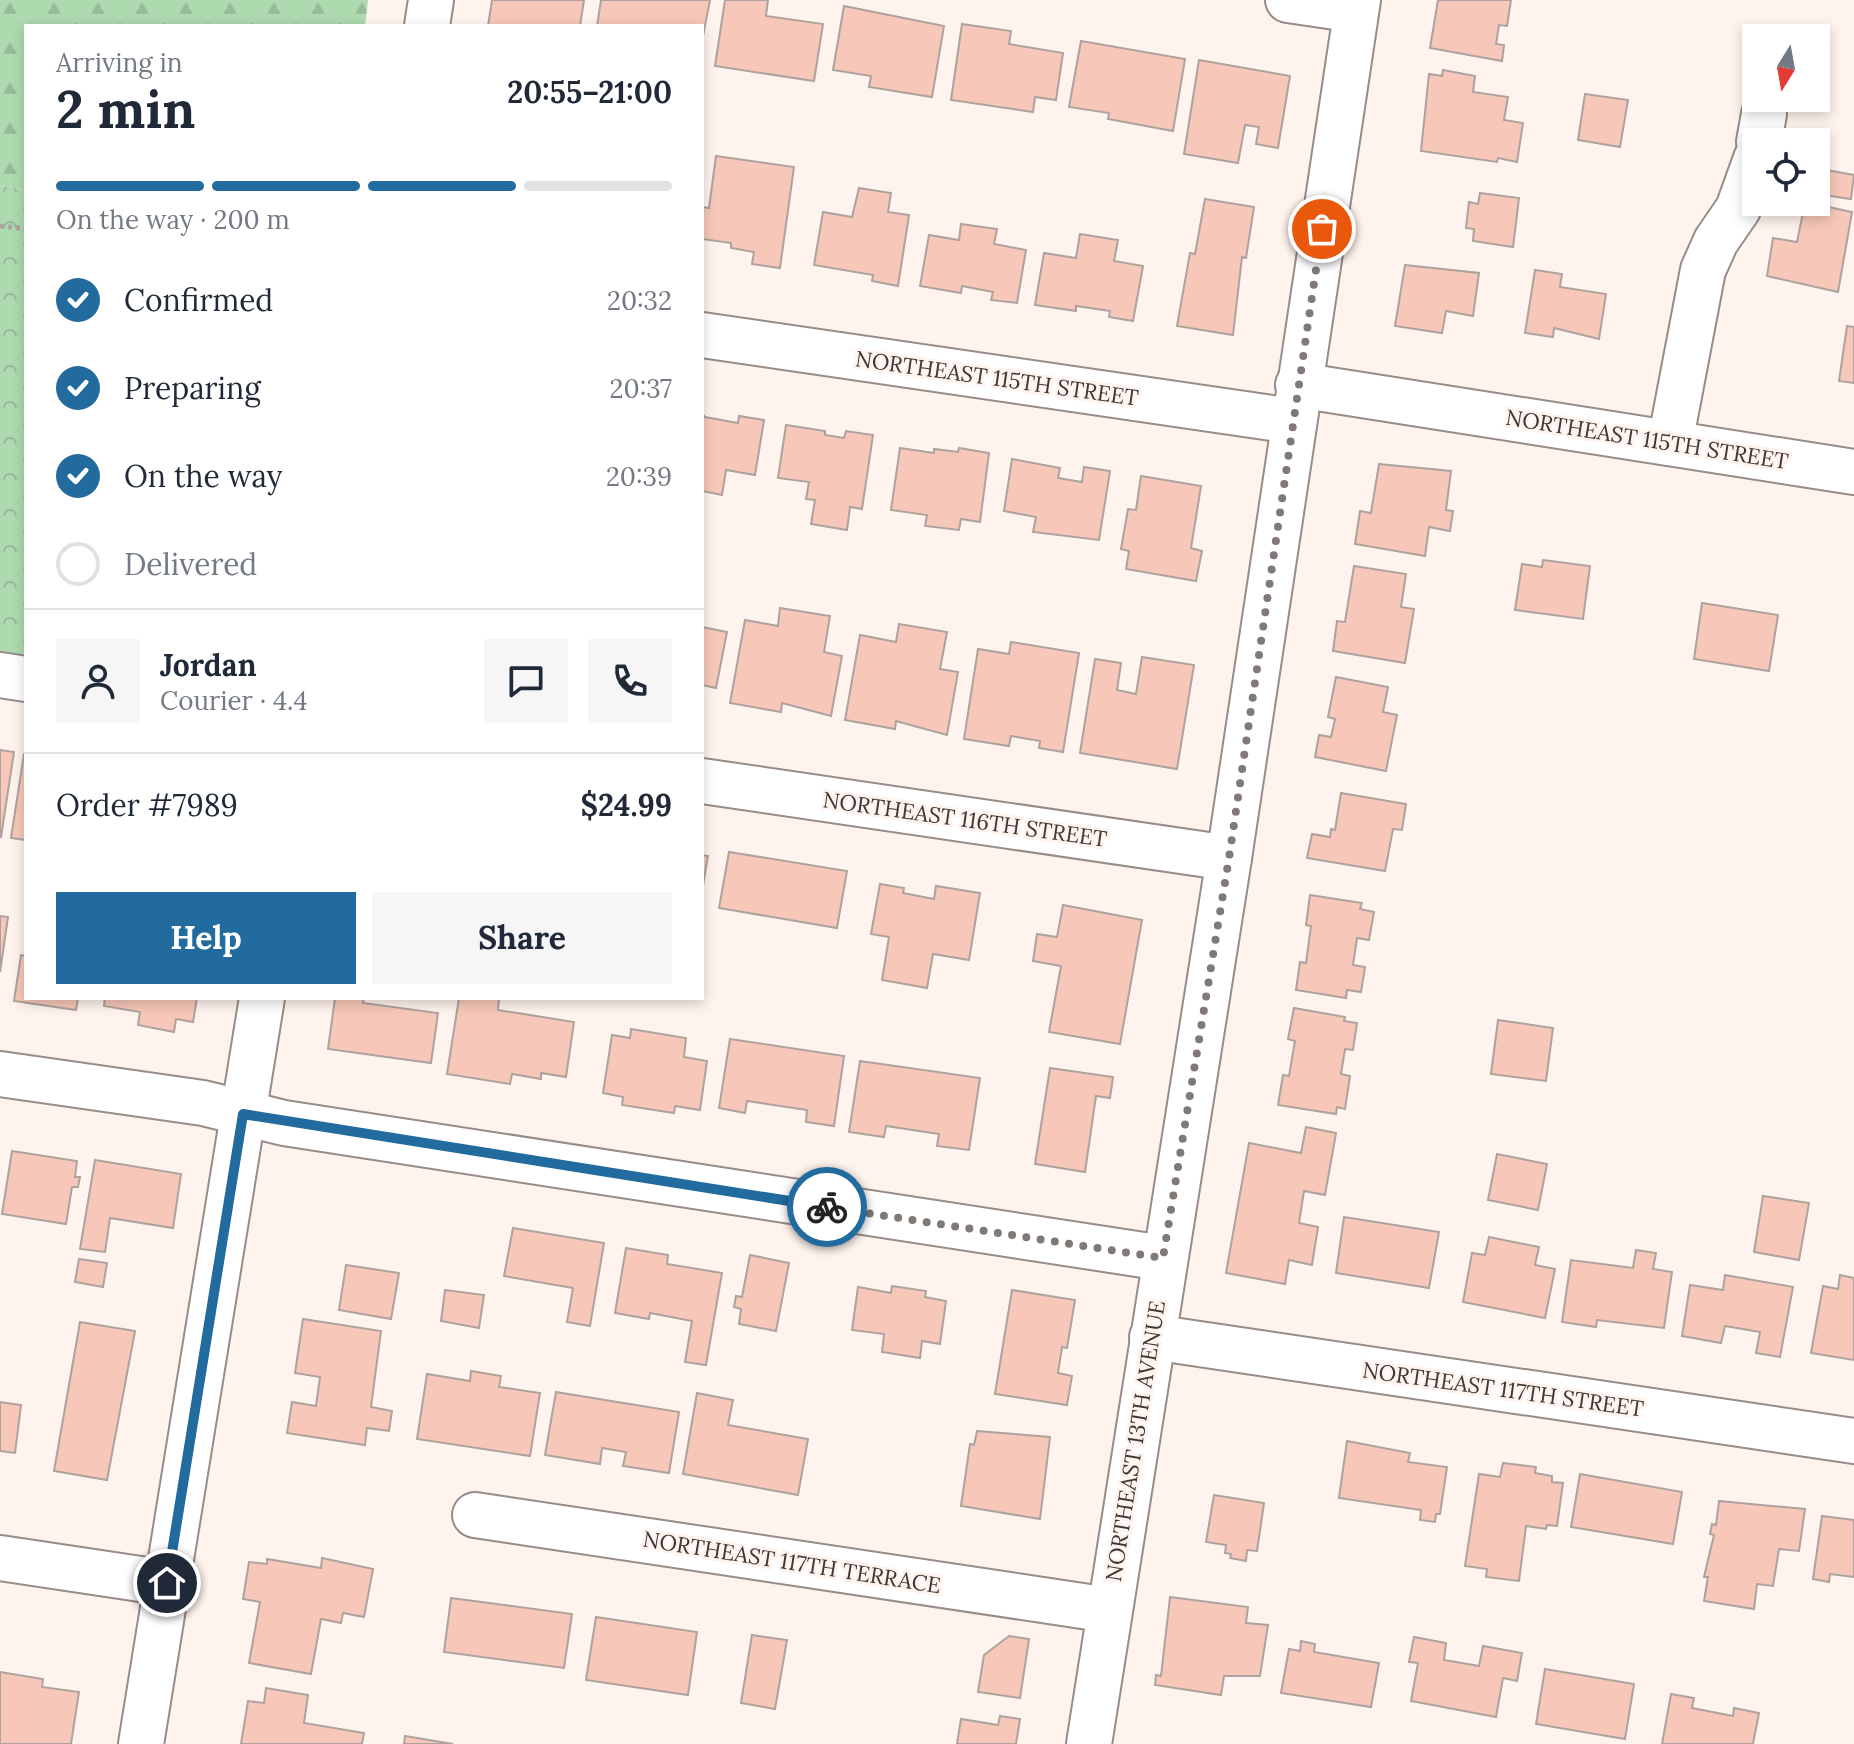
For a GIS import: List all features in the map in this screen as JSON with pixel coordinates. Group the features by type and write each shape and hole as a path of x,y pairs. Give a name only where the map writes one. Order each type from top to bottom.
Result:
{"street":[{"path":"427,24 431,0"},
{"path":"1288,0 1357,5"},
{"name":"NORTHEAST 13TH AVENUE","path":"1089,1744 1163,1258 1229,858 1357,5"},
{"path":"1670,443 1699,281 1716,241 1742,198"},
{"name":"NORTHEAST 115TH STREET","path":"704,335 1670,443 1854,472"},
{"path":"0,675 24,679"},
{"name":"NORTHEAST 116TH STREET","path":"704,781 1229,858"},
{"path":"141,1744 262,1000"},
{"path":"0,1074 203,1103 243,1114 1163,1258"},
{"name":"NORTHEAST 117TH STREET","path":"1152,1337 1854,1441"},
{"name":"NORTHEAST 117TH TERRACE","path":"475,1515 1109,1610"},
{"path":"0,1558 167,1583"}],"path":[{"path":"0,226 24,229"}],"green space":[{"path":"0,0 368,0 365,24 24,24 24,190 0,186"},
{"path":"0,186 24,190 24,655 0,651"}],"building":[{"path":"492,0 584,0 580,24 488,24"},
{"path":"601,0 710,0 704,31 704,24 597,24"},
{"path":"725,0 768,0 766,16 823,24 814,81 715,66"},
{"path":"1438,0 1511,0 1507,26 1499,25 1496,44 1504,45 1502,61 1430,48"},
{"path":"844,6 944,26 932,97 869,87 871,76 833,70"},
{"path":"962,24 1011,31 1009,44 1063,53 1056,100 1035,97 1033,112 951,100"},
{"path":"1081,41 1185,59 1173,131 1108,119 1109,113 1069,107"},
{"path":"1199,60 1290,76 1278,148 1256,144 1259,127 1245,125 1238,163 1184,154"},
{"path":"1443,70 1475,76 1473,92 1508,97 1504,120 1523,123 1517,162 1421,151 1429,74 1442,76"},
{"path":"1585,94 1628,100 1620,147 1578,140"},
{"path":"716,156 794,167 780,268 752,264 754,252 731,248 731,243 704,239 704,207 709,208"},
{"path":"1830,171 1854,175 1851,199 1830,196"},
{"path":"859,188 891,193 888,212 909,215 898,286 872,281 873,275 814,265 823,212 852,217"},
{"path":"1480,193 1519,198 1513,247 1473,241 1474,229 1466,228 1469,202 1478,204"},
{"path":"1205,199 1254,207 1246,258 1242,257 1233,335 1177,326 1190,253 1195,254"},
{"path":"1830,207 1852,212 1838,292 1767,276 1773,238 1797,242 1802,216 1830,216"},
{"path":"961,224 997,229 994,244 1026,250 1017,303 991,300 993,292 962,286 961,293 920,286 929,235 959,240"},
{"path":"1080,234 1118,240 1114,261 1143,266 1133,321 1109,317 1110,311 1076,306 1076,311 1035,305 1044,253 1076,258"},
{"path":"1405,265 1479,273 1473,316 1446,311 1442,333 1395,326"},
{"path":"1535,270 1562,274 1560,287 1606,294 1599,339 1554,328 1553,337 1525,333"},
{"path":"1847,326 1854,327 1854,383 1839,381"},
{"path":"704,416 738,423 739,416 764,420 755,475 726,470 722,495 704,491"},
{"path":"786,425 825,431 825,435 844,438 846,431 873,435 862,509 850,507 847,530 811,524 815,500 806,499 809,482 778,478"},
{"path":"900,448 934,453 934,449 958,452 959,448 989,453 980,522 961,519 959,530 925,526 927,515 891,510"},
{"path":"1012,459 1060,468 1058,478 1082,482 1084,467 1110,471 1099,540 1033,532 1036,517 1004,511"},
{"path":"1379,464 1451,471 1446,510 1453,511 1450,531 1429,527 1425,556 1355,544 1360,511 1371,513"},
{"path":"1141,476 1201,486 1191,548 1202,551 1196,581 1126,569 1129,551 1121,549 1128,509 1136,510"},
{"path":"1543,560 1590,566 1583,619 1515,610 1522,564 1542,567"},
{"path":"1354,566 1406,574 1401,607 1414,609 1405,663 1333,651 1337,621 1345,622"},
{"path":"1702,603 1778,615 1769,671 1694,659"},
{"path":"780,608 830,616 824,652 842,656 831,716 782,703 781,712 730,703 745,620 778,626"},
{"path":"899,624 947,632 940,669 958,672 947,735 896,721 895,729 845,720 860,635 896,642"},
{"path":"704,627 727,632 716,688 704,685"},
{"path":"1011,642 1079,653 1063,752 1039,748 1040,741 1011,736 1009,746 964,739 978,649 1009,654"},
{"path":"1142,657 1194,665 1177,769 1080,753 1095,659 1121,663 1117,690 1136,694"},
{"path":"1336,677 1388,687 1383,712 1397,715 1386,771 1315,757 1319,735 1331,737 1335,719 1328,717"},
{"path":"0,750 14,752 1,837 0,837"},
{"path":"24,754 24,840 11,838"},
{"path":"1341,793 1406,804 1402,830 1393,829 1385,871 1307,858 1312,834 1330,837 1331,829 1335,830"},
{"path":"729,852 847,871 837,928 719,908"},
{"path":"704,855 708,856 704,879"},
{"path":"880,884 904,888 903,893 934,899 936,886 980,893 969,960 933,954 927,988 882,980 889,937 871,934"},
{"path":"1310,895 1362,903 1360,909 1374,912 1369,940 1357,938 1353,965 1365,967 1361,992 1347,990 1346,998 1296,990 1300,962 1306,963 1311,926 1306,925"},
{"path":"1063,905 1142,920 1120,1044 1049,1032 1061,966 1033,961 1037,934 1057,937"},
{"path":"0,916 8,917 0,972"},
{"path":"21,955 24,956 24,1000 78,1000 76,1010 14,1001"},
{"path":"105,1000 197,1000 193,1022 176,1019 174,1032 138,1025 140,1012 104,1006"},
{"path":"335,1000 364,1000 363,1003 438,1013 431,1063 328,1049"},
{"path":"459,1000 499,1000 498,1010 574,1022 566,1077 541,1073 541,1079 512,1074 510,1084 447,1074"},
{"path":"1294,1008 1345,1017 1344,1021 1357,1023 1353,1050 1345,1049 1341,1074 1350,1076 1345,1109 1337,1107 1336,1114 1278,1105 1283,1075 1289,1076 1295,1041 1288,1039"},
{"path":"1498,1020 1553,1028 1546,1081 1491,1074"},
{"path":"631,1029 686,1038 684,1057 707,1061 700,1110 675,1106 674,1113 622,1105 623,1097 603,1093 612,1035 630,1038"},
{"path":"730,1039 844,1056 834,1126 806,1122 807,1110 747,1101 745,1113 719,1108"},
{"path":"860,1061 980,1078 969,1150 937,1146 939,1134 886,1126 884,1137 849,1132"},
{"path":"1050,1068 1113,1077 1110,1098 1096,1096 1085,1172 1035,1164"},
{"path":"1306,1127 1336,1133 1325,1195 1304,1191 1299,1223 1318,1227 1312,1265 1289,1260 1285,1284 1226,1273 1249,1143 1301,1153"},
{"path":"12,1151 77,1161 75,1177 80,1177 78,1187 72,1187 66,1224 2,1214"},
{"path":"1497,1154 1547,1164 1538,1210 1488,1200"},
{"path":"95,1160 181,1174 173,1228 110,1218 105,1252 80,1249"},
{"path":"1763,1196 1809,1203 1799,1260 1754,1252"},
{"path":"1344,1217 1439,1232 1429,1288 1336,1273"},
{"path":"513,1228 604,1243 590,1326 567,1322 573,1288 504,1276"},
{"path":"1489,1237 1539,1247 1535,1265 1555,1269 1545,1318 1463,1302 1472,1253 1485,1255"},
{"path":"626,1248 668,1255 667,1264 722,1273 706,1365 685,1362 692,1321 650,1313 649,1319 615,1313"},
{"path":"1636,1250 1656,1253 1653,1269 1672,1272 1664,1328 1597,1320 1596,1327 1562,1322 1571,1260 1633,1268"},
{"path":"750,1255 789,1263 776,1331 739,1324 741,1309 734,1307 736,1296 742,1297"},
{"path":"79,1259 107,1263 103,1287 75,1282"},
{"path":"346,1265 399,1273 391,1319 339,1310"},
{"path":"1725,1275 1793,1287 1780,1357 1756,1353 1760,1332 1725,1326 1721,1343 1682,1336 1690,1285 1723,1290"},
{"path":"1840,1275 1854,1278 1854,1360 1811,1353 1823,1286 1838,1289"},
{"path":"892,1286 926,1291 925,1297 946,1301 940,1344 922,1341 920,1358 882,1352 884,1334 852,1330 858,1287 891,1293"},
{"path":"445,1290 484,1295 479,1328 441,1321"},
{"path":"1012,1290 1075,1300 1067,1348 1062,1347 1058,1373 1072,1376 1067,1405 995,1394"},
{"path":"303,1319 381,1331 371,1407 392,1411 389,1431 367,1428 365,1445 287,1433 292,1402 316,1406 320,1377 295,1373"},
{"path":"80,1322 135,1331 107,1480 54,1471"},
{"path":"471,1371 501,1376 499,1387 540,1393 530,1456 417,1439 427,1374 470,1381"},
{"path":"556,1392 679,1412 669,1473 623,1466 626,1452 602,1448 600,1464 545,1455"},
{"path":"697,1393 733,1400 728,1425 808,1439 798,1495 683,1474"},
{"path":"0,1402 21,1405 15,1453 0,1451"},
{"path":"977,1431 1050,1437 1040,1519 961,1506 970,1444 974,1445"},
{"path":"1347,1441 1410,1453 1408,1462 1447,1467 1440,1514 1436,1514 1435,1522 1420,1520 1421,1510 1339,1498"},
{"path":"1503,1463 1536,1467 1535,1473 1552,1476 1552,1482 1563,1483 1557,1526 1547,1525 1546,1529 1526,1526 1519,1581 1486,1577 1487,1569 1465,1566 1479,1474 1500,1477"},
{"path":"1580,1474 1682,1492 1673,1544 1571,1527"},
{"path":"1214,1495 1264,1503 1257,1551 1247,1550 1246,1561 1230,1558 1231,1554 1225,1553 1226,1545 1206,1542"},
{"path":"1719,1501 1805,1509 1799,1551 1779,1549 1773,1586 1757,1584 1754,1609 1704,1601 1708,1577 1704,1577 1714,1535 1710,1534 1712,1524 1716,1525"},
{"path":"1822,1516 1854,1520 1854,1577 1830,1574 1829,1582 1813,1579"},
{"path":"322,1558 373,1569 364,1617 343,1613 341,1623 321,1619 311,1674 249,1663 260,1602 243,1599 249,1562 267,1564 267,1559 321,1568"},
{"path":"1170,1597 1248,1607 1246,1623 1268,1625 1260,1676 1224,1676 1221,1695 1155,1685 1156,1675 1161,1676"},
{"path":"451,1598 572,1614 564,1668 444,1652"},
{"path":"596,1617 697,1632 688,1695 586,1680"},
{"path":"752,1635 787,1640 775,1709 741,1703"},
{"path":"1009,1636 1029,1639 1020,1698 978,1692 984,1655"},
{"path":"1414,1637 1446,1643 1444,1660 1479,1666 1483,1646 1522,1653 1517,1681 1503,1678 1496,1717 1411,1701 1418,1663 1409,1662"},
{"path":"1301,1641 1315,1644 1314,1652 1379,1663 1371,1707 1281,1693 1289,1649 1300,1651"},
{"path":"1545,1669 1634,1684 1625,1739 1536,1724"},
{"path":"0,1672 43,1679 42,1687 79,1692 71,1744 0,1744"},
{"path":"266,1688 308,1695 304,1723 364,1733 362,1744 241,1744 248,1701 264,1703"},
{"path":"1671,1694 1694,1698 1692,1708 1733,1716 1734,1708 1759,1713 1753,1744 1662,1744"},
{"path":"1000,1716 1020,1719 1016,1744 957,1744 961,1719 998,1725"},
{"path":"405,1736 453,1744 404,1744"}],"way so far":[{"path":"827,1207 1163,1258 1229,858 1322,229"}],"route":[{"path":"167,1583 243,1114 284,1123 827,1207"}]}
